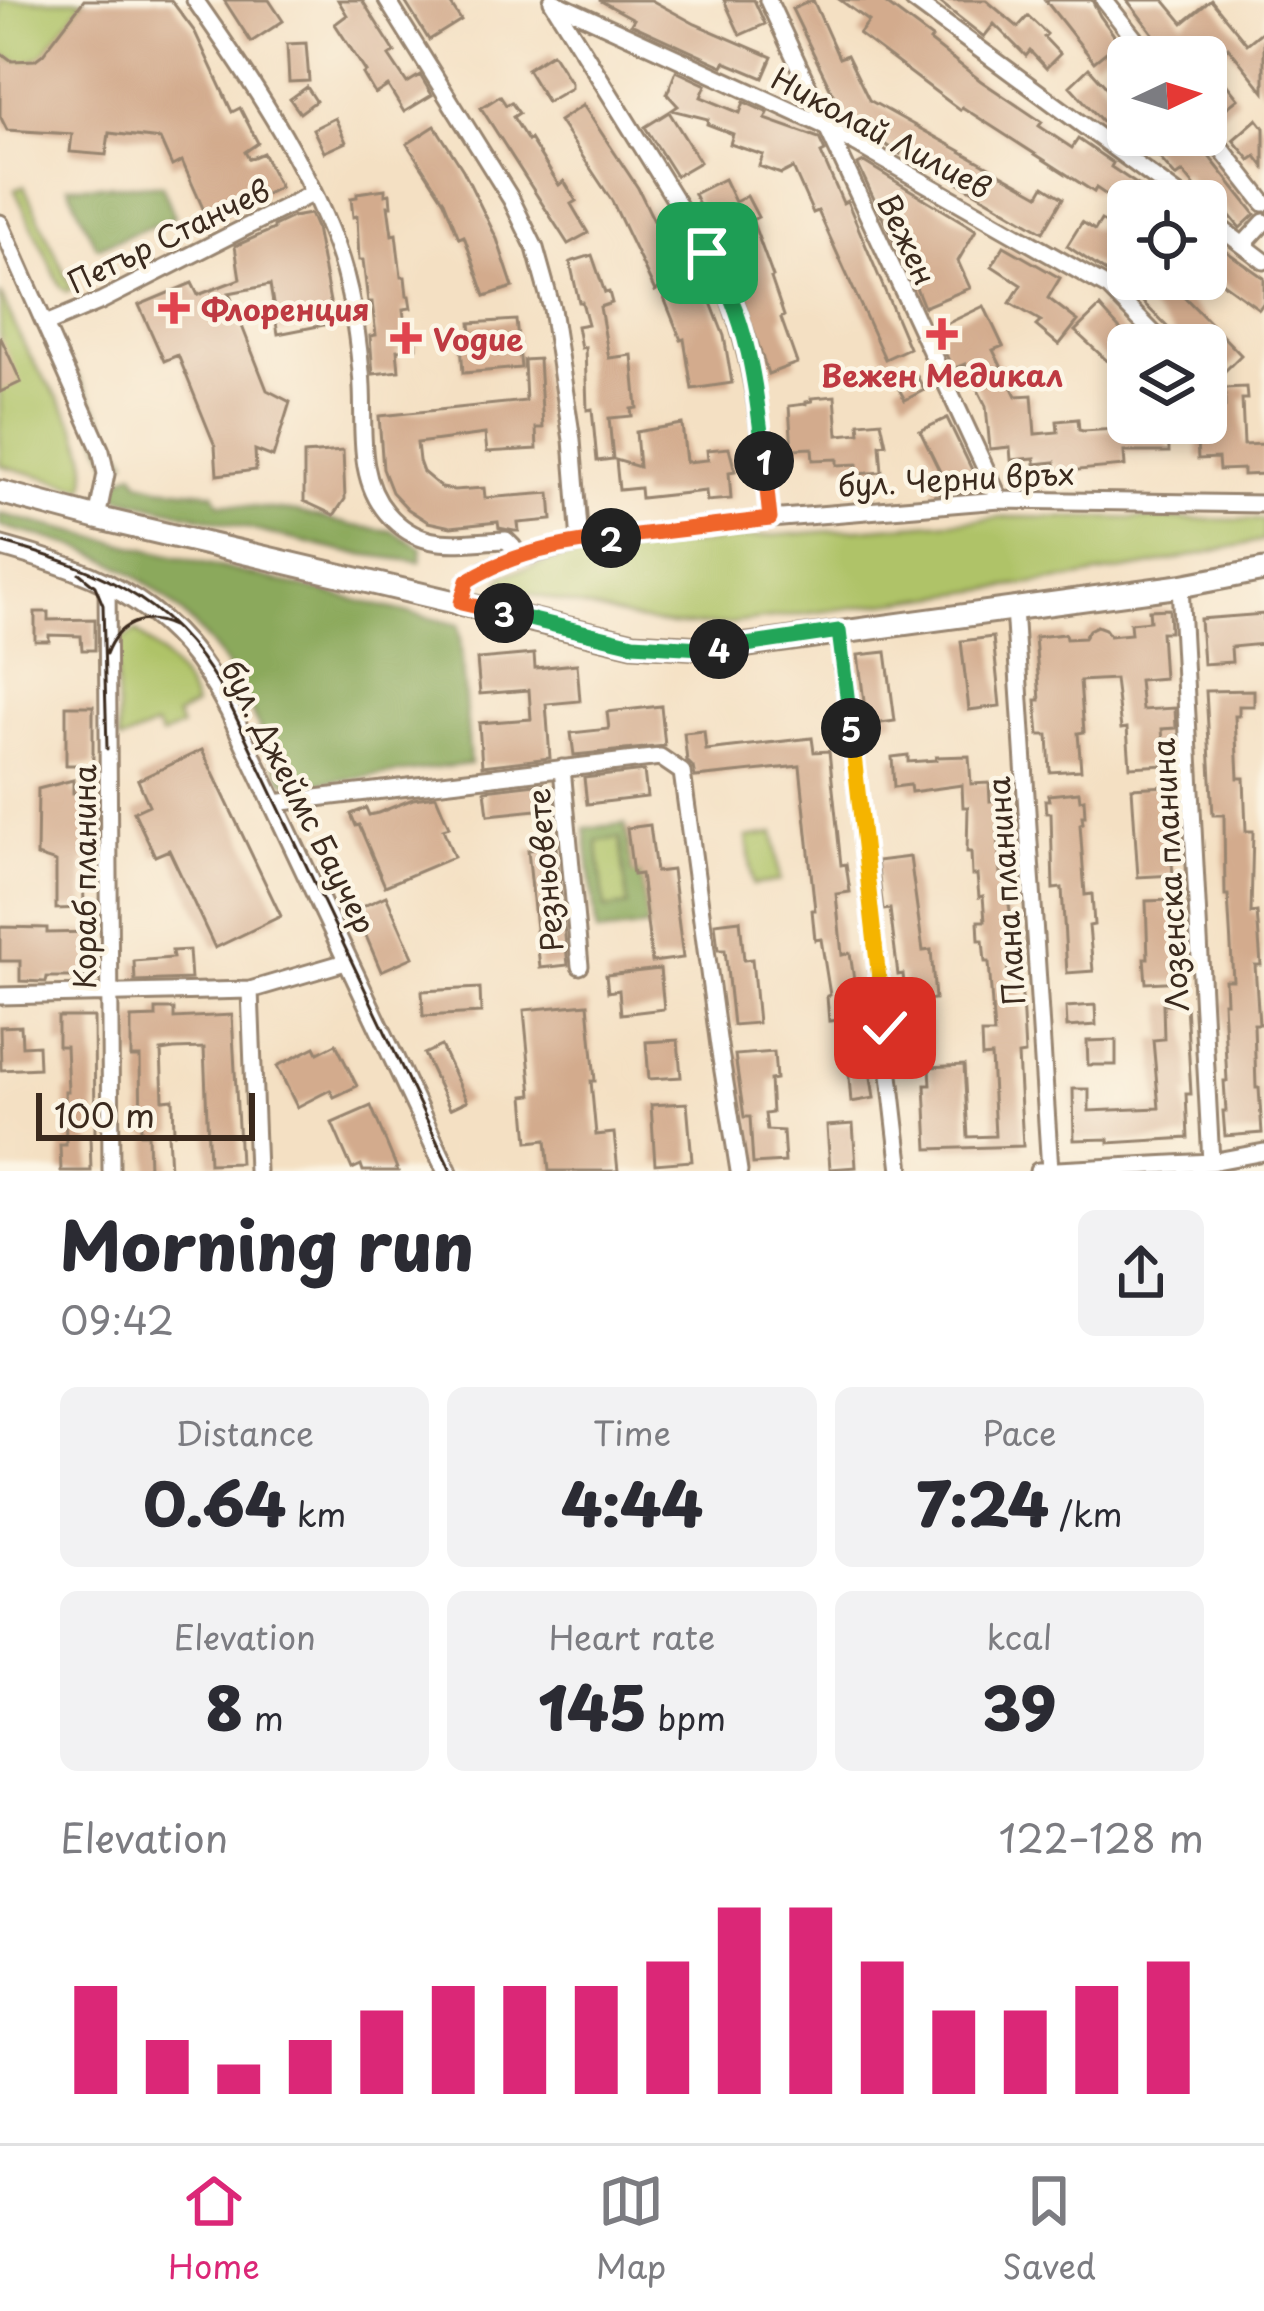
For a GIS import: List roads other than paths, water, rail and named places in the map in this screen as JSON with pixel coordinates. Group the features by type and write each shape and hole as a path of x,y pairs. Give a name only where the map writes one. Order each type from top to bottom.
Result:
{"main road":[{"path":"0,492 633,644 678,648 719,650 1180,586 1264,570"}],"street":[{"path":"195,0 247,74 314,194 337,248 352,304 362,376 367,479 386,512 410,533 441,544 506,540 514,551 509,560"},
{"path":"387,0 511,199 535,248 552,310 572,440 580,542"},
{"name":"Вежен","path":"768,0 1000,500"},
{"path":"913,0 1154,180"},
{"path":"1104,0 1132,36"},
{"path":"552,1 718,269 736,310 757,397 770,519"},
{"name":"Николай Лилиев","path":"552,1 825,126 1107,287"},
{"path":"1227,156 1264,203"},
{"name":"Петър Станчев","path":"46,324 314,194"},
{"path":"1243,245 1264,222"},
{"path":"0,223 105,464 97,518"},
{"path":"1227,233 1264,262"},
{"name":"Николай Лилиев","path":"1121,300 1144,324"},
{"name":"бул. Черни връх","path":"461,603 467,581 485,570 580,542 770,519 1000,500 1264,504"},
{"name":"бул. Джеймс Баучер","path":"0,546 107,582 162,621 197,657 274,803 447,1171"},
{"name":"Кораб планина","path":"107,582 111,1171"},
{"name":"Лозенска планина","path":"1180,586 1211,1162"},
{"name":"Плана планина","path":"1014,608 1050,1170"},
{"path":"839,631 901,1171"},
{"path":"274,803 660,757 682,772 739,1171"},
{"name":"Резньовете","path":"562,768 580,966"},
{"path":"0,996 250,991 349,961"},
{"path":"250,991 257,1171"},
{"path":"1038,1171 1211,1162 1264,1153"}],"tram line":[{"path":"0,542 76,566 138,597 165,618 212,674 451,1171"},
{"path":"79,573 95,586 103,605 107,749"},
{"path":"106,654 117,635 132,624 151,620 172,626"}],"place":[{"name":"Флоренция","path":"174,308"},
{"name":"Вежен Медикал","path":"942,334"},
{"name":"Vogue","path":"406,338"}]}
